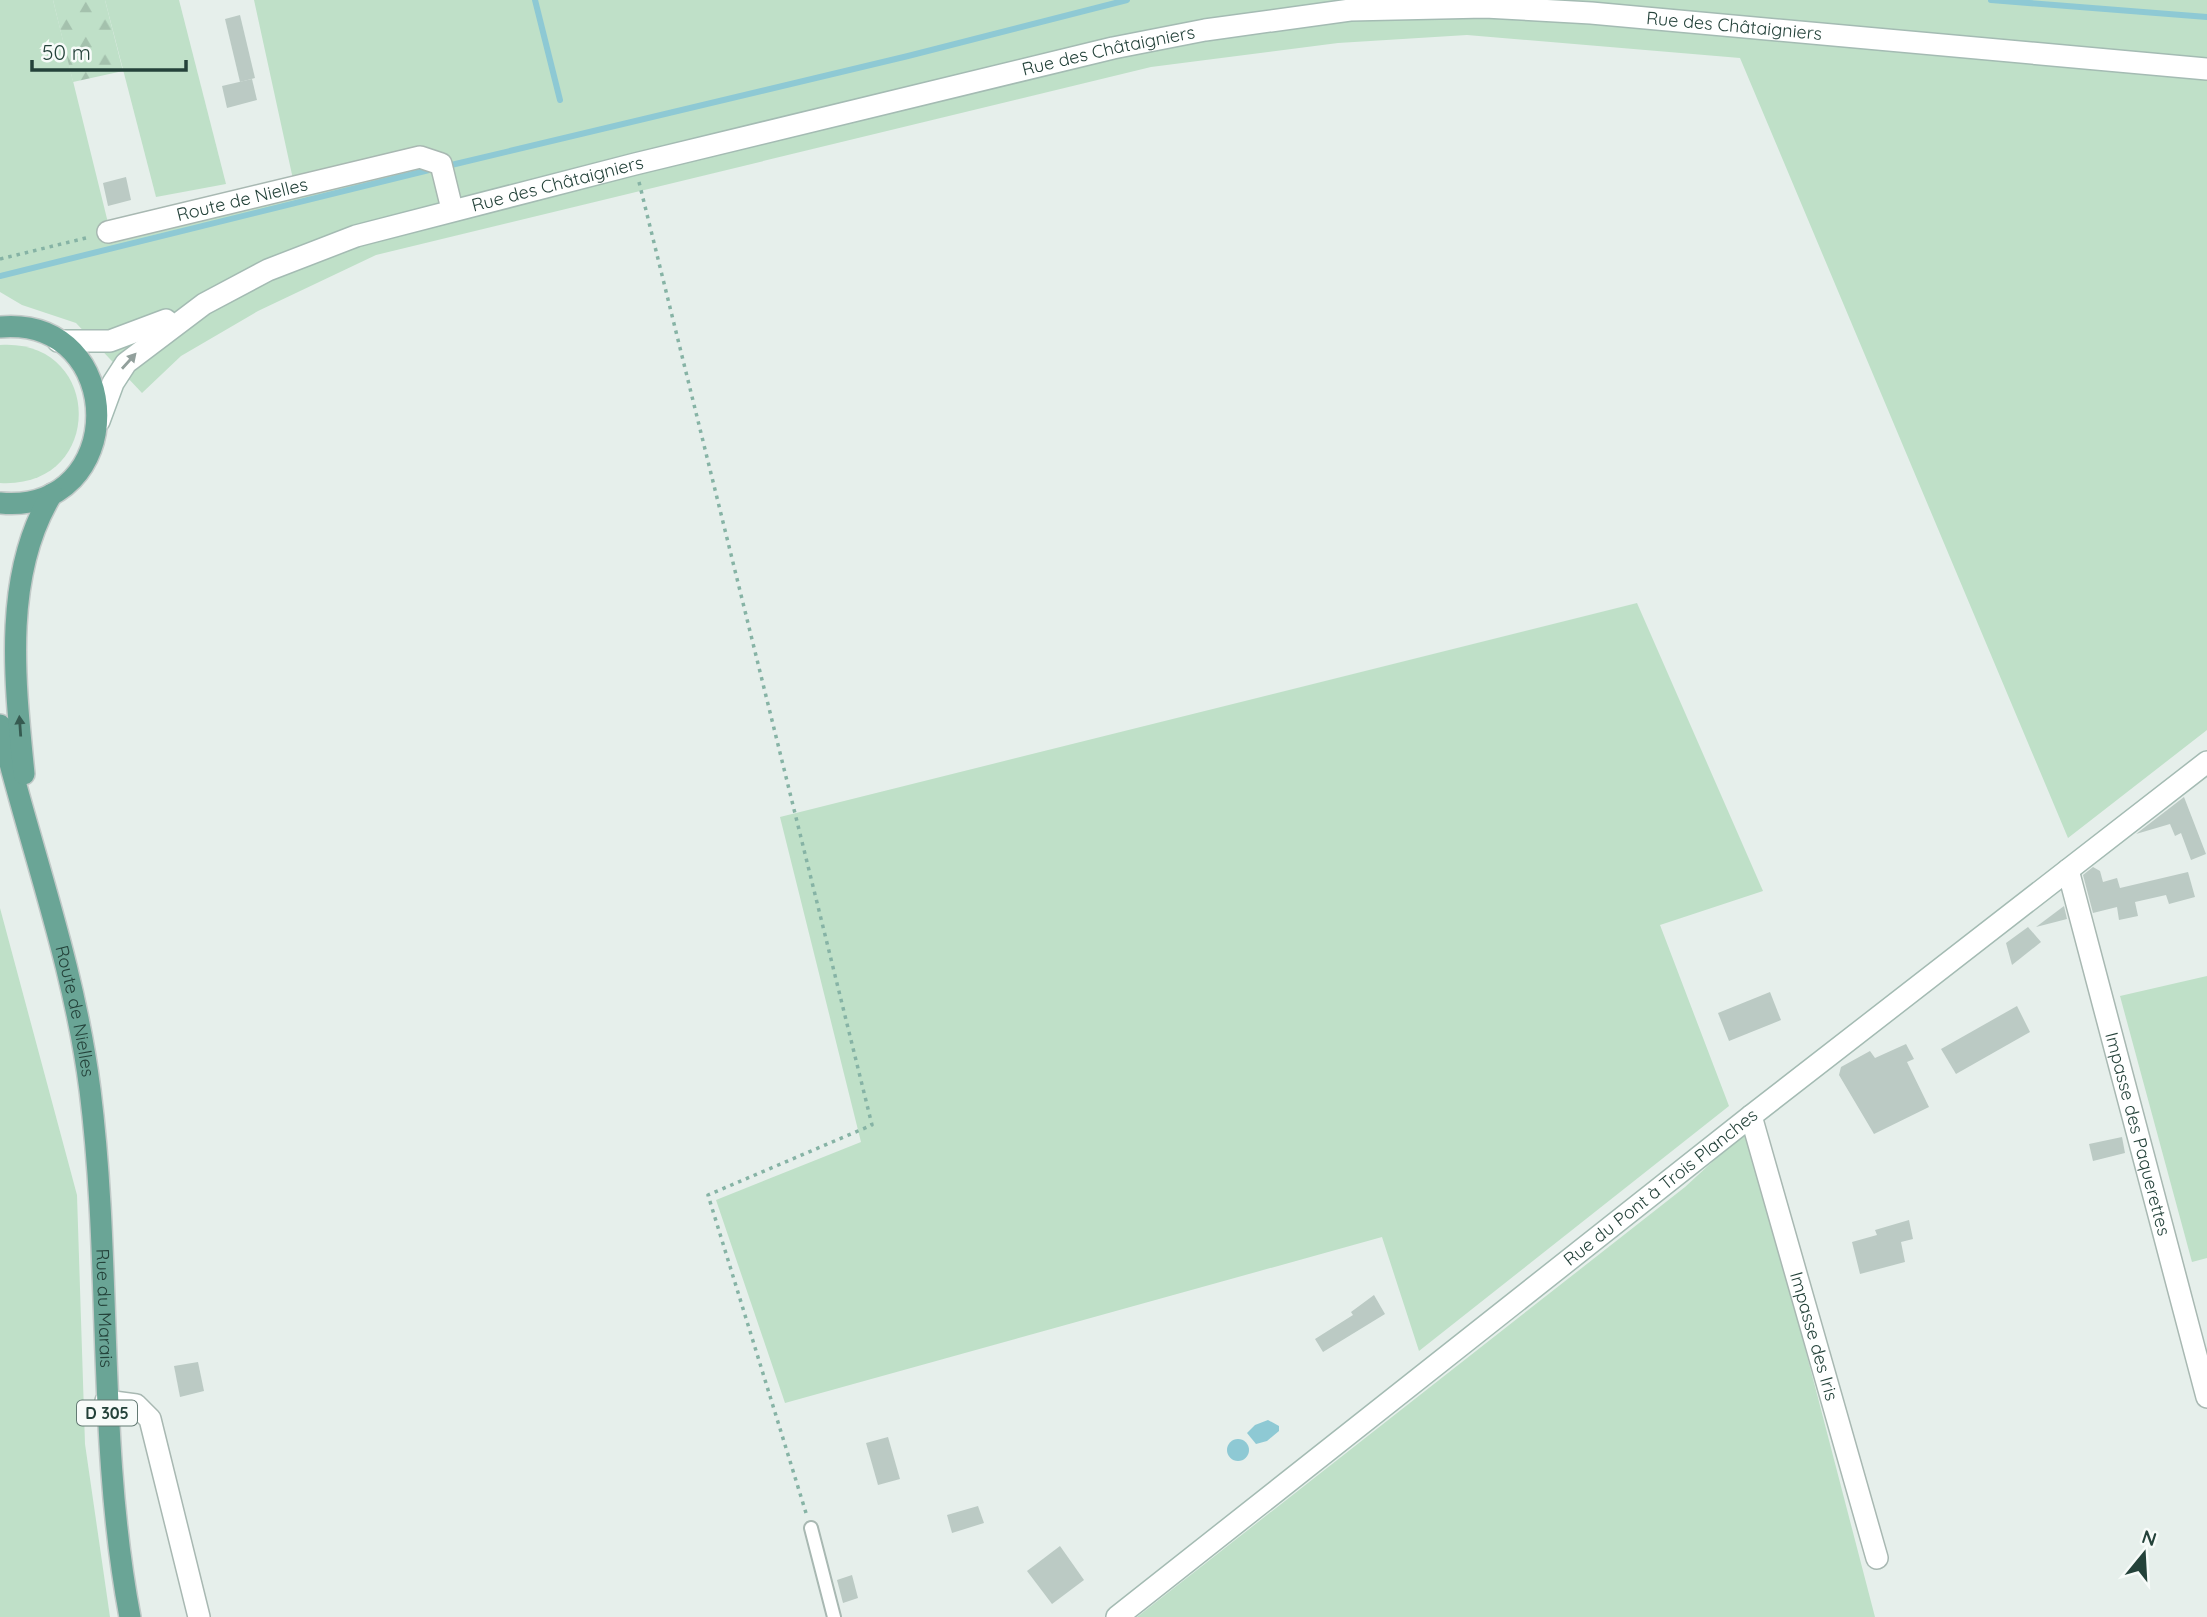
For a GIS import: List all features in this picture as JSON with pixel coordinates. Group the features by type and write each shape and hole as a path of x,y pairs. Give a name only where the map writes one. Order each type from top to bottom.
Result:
{"main road":[{"path":"0,313 58,341 75,354 87,371 97,400 99,421 96,439 84,464 73,478 52,494 26,503 0,503"},
{"path":"0,327 28,328"},
{"name":"Route de Nielles","path":"27,818 18,696 17,623 30,539 52,494"},
{"name":"Route de Nielles","path":"0,725 61,944 85,1053 92,1109 98,1208"},
{"name":"Rue du Marais","path":"98,1208 106,1401 116,1524 130,1617"}],"street":[{"name":"Rue des Châtaigniers","path":"99,421 113,383 126,363 204,304 318,249 452,209 635,164 1164,37 1244,23 1362,10 1452,7 1549,10 2207,69"},
{"name":"Route de Nielles","path":"108,232 412,158 429,158 444,174 452,209"},
{"path":"58,341 97,343 123,337 204,304"},
{"name":"Rue du Pont à Trois Planches","path":"1117,1617 1751,1116 2207,762"},
{"name":"Impasse des Paquerettes","path":"2068,870 2207,1397"},
{"name":"Impasse des Iris","path":"1751,1116 1877,1558"},
{"path":"106,1401 136,1405 149,1419 199,1617"}],"lane":[{"path":"811,1528 834,1617"}],"path":[{"path":"635,164 872,1125 708,1195 811,1528"},
{"path":"0,259 108,232"}],"green space":[{"path":"0,0 53,0 112,239 296,193 254,0 2207,0 2207,730 2068,838 1740,58 1467,35 1338,43 1151,67 376,255 258,311 181,356 142,393 76,323 22,305 0,292"},
{"path":"53,0 105,0 123,71 73,82"},
{"path":"105,0 179,0 226,184 156,197"},
{"path":"0,345 34,349 59,364 74,387 79,414 74,440 59,463 35,479 0,483"},
{"path":"1637,603 1763,891 1660,925 1729,1106 1419,1351 1382,1237 785,1403 716,1200 861,1142 780,817"},
{"path":"0,908 77,1195 85,1444 110,1617 0,1617"},
{"path":"2207,976 2207,1258 2192,1262 2120,996"},
{"path":"1748,1129 1875,1617 1137,1617 1685,1187"}],"water":[{"path":"1268,1420 1279,1426 1279,1431 1267,1441 1256,1444 1247,1433 1255,1425"},
{"path":"1238,1439 1246,1442 1249,1450 1246,1458 1238,1461 1230,1458 1227,1450 1230,1442"}],"building":[{"path":"240,15 255,78 240,82 225,19"},
{"path":"252,79 257,100 227,108 222,86"},
{"path":"126,177 131,200 108,206 103,183"},
{"path":"2184,797 2206,854 2191,860 2181,833 2175,836 2170,824 2136,834"},
{"path":"2093,867 2100,871 2103,882 2117,878 2120,888 2188,872 2195,897 2169,904 2166,895 2135,902 2138,916 2119,920 2117,907 2093,913 2083,875"},
{"path":"2064,906 2067,919 2036,927"},
{"path":"2028,927 2041,942 2012,965 2006,943"},
{"path":"1770,992 1781,1020 1729,1041 1718,1013"},
{"path":"2017,1006 2030,1032 1956,1074 1941,1049"},
{"path":"1906,1044 1914,1059 1907,1062 1929,1107 1874,1134 1839,1075 1841,1067 1870,1051 1875,1058"},
{"path":"2122,1137 2125,1153 2093,1161 2089,1144"},
{"path":"1909,1220 1913,1239 1901,1242 1905,1262 1860,1274 1852,1242 1877,1235 1875,1230"},
{"path":"1374,1295 1385,1314 1323,1352 1315,1339 1353,1315 1351,1312"},
{"path":"198,1362 204,1391 180,1397 174,1366"},
{"path":"888,1437 900,1479 878,1485 866,1443"},
{"path":"978,1506 984,1523 952,1533 947,1515"},
{"path":"1060,1546 1084,1580 1052,1604 1027,1571"},
{"path":"852,1575 858,1598 843,1603 837,1580"}],"waterway":[{"path":"535,0 560,100"},
{"path":"447,166 908,56 1127,0"},
{"path":"1991,0 2207,17"},
{"path":"0,276 433,169"}]}
